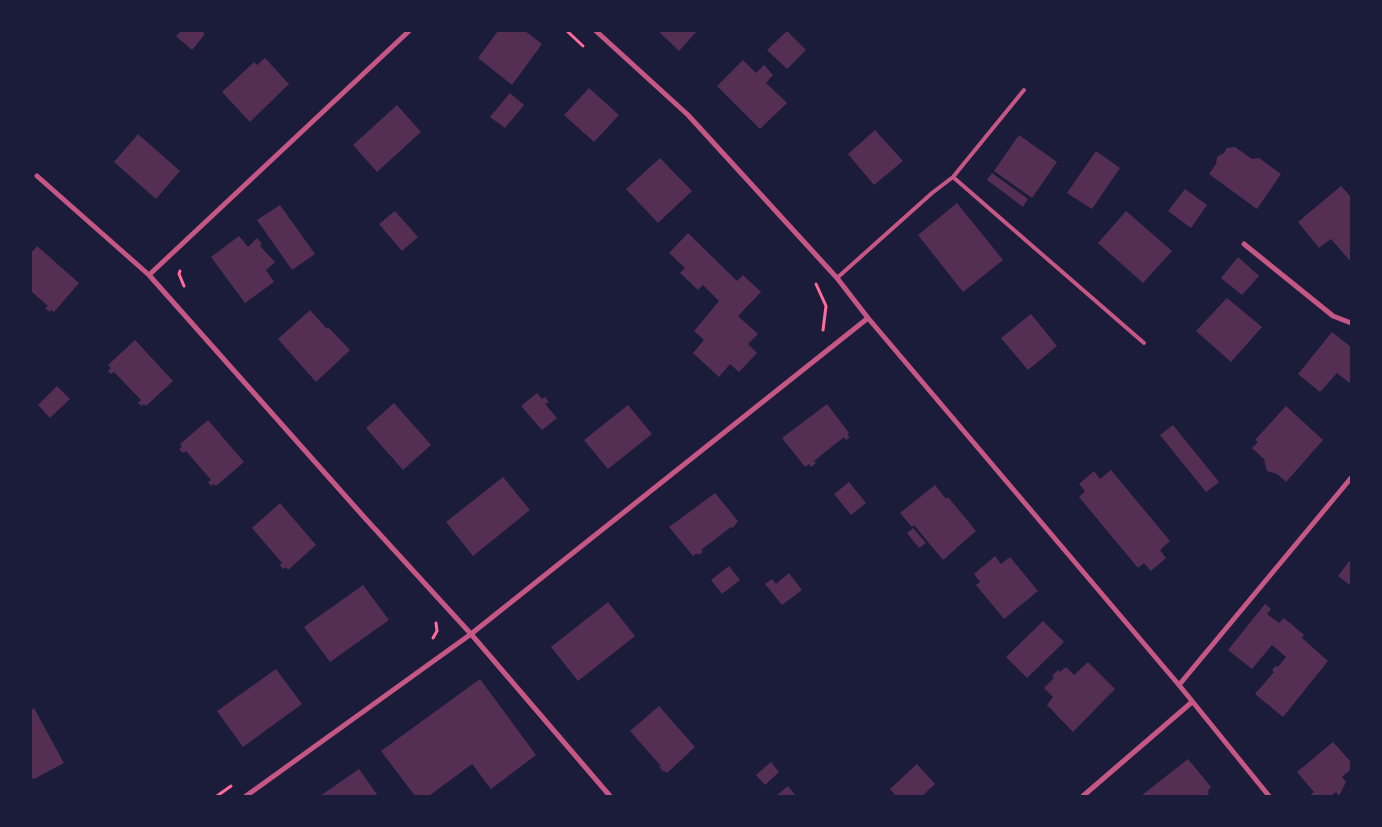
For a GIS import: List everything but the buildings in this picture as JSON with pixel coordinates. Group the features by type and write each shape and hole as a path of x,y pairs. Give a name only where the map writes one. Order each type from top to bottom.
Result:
{"street":[{"path":"148,274 410,31"},
{"path":"596,31 688,115 837,278 868,318 1179,685 1269,796"},
{"path":"37,176 148,274 364,517 472,634 610,796"},
{"path":"1244,244 1333,316 1351,323"},
{"path":"246,796 472,634 868,318"},
{"path":"1179,685 1351,478"},
{"path":"1083,796 1192,702"}],"lane":[{"path":"837,278 932,193 953,177 1024,90"},
{"path":"953,177 1144,343"}],"path":[{"path":"567,31 588,50"},
{"path":"182,266 179,274 185,288"},
{"path":"816,283 826,306 823,332"},
{"path":"432,639 437,631 434,616"},
{"path":"217,796 233,784"}]}
